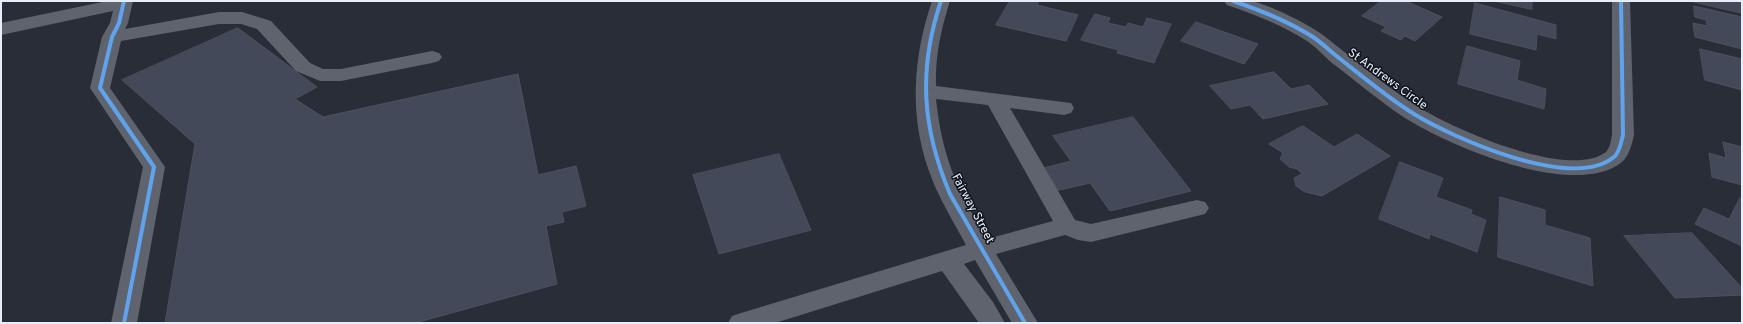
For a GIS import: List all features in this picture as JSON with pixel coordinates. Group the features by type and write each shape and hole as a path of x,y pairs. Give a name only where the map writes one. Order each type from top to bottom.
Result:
{"street":[{"name":"Fairway Street","path":"941,1 930,33 926,57 925,91 931,135 938,163 950,193 1026,323"},
{"name":"St Andrews Circle","path":"1233,1 1256,8 1286,22 1314,38 1387,96 1445,132 1481,147 1517,158 1535,163 1568,168 1584,168 1606,163 1614,158 1619,150 1623,135 1621,1"},
{"path":"1,29 65,8 124,2 119,23 112,37 100,88 154,167 124,323"},
{"path":"112,37 219,18 242,18 264,25 303,67 320,75 341,75 432,57"},
{"path":"925,91 1064,108"},
{"path":"995,100 1067,226 1078,231 1092,233 1197,208"},
{"path":"741,323 982,249 1067,226"},
{"path":"947,260 984,309 992,323"}],"building":[{"path":"1010,1 1039,1 1037,5 1078,15 1066,41 996,25"},
{"path":"1381,1 1406,1 1442,17 1415,41 1405,36 1401,40 1381,31 1386,27 1362,16"},
{"path":"1494,1 1532,1 1532,9"},
{"path":"1690,1 1742,1 1742,13"},
{"path":"1475,3 1556,25 1556,39 1537,34 1536,50 1470,34"},
{"path":"1694,6 1742,17 1742,49 1695,37 1693,23 1707,26 1706,20 1695,17"},
{"path":"1095,14 1110,18 1108,23 1126,27 1128,23 1143,27 1147,18 1171,24 1154,63 1117,53 1118,50 1081,40"},
{"path":"1196,22 1258,44 1244,64 1181,41"},
{"path":"238,28 317,87 295,99 323,117 518,74 538,175 576,166 586,206 562,212 564,222 546,226 557,284 415,323 165,323 195,144 122,80"},
{"path":"1467,46 1520,61 1517,80 1546,89 1544,109 1458,84"},
{"path":"1700,49 1742,59 1742,90 1705,80"},
{"path":"1274,72 1291,89 1309,85 1328,104 1263,119 1250,105 1231,109 1210,86"},
{"path":"1133,117 1191,191 1110,211 1090,183 1055,191 1040,169 1071,161 1053,136"},
{"path":"1303,126 1334,147 1357,134 1390,156 1322,196 1305,192 1296,186 1294,178 1302,174 1297,169 1289,167 1280,159 1283,153 1269,144"},
{"path":"1723,142 1742,147 1742,185 1712,177 1709,153 1726,158"},
{"path":"779,154 811,230 719,254 693,175"},
{"path":"1400,162 1443,178 1436,197 1472,210 1471,214 1486,220 1477,252 1430,234 1429,239 1379,219"},
{"path":"1500,197 1545,210 1545,225 1590,238 1593,286 1498,257"},
{"path":"1740,198 1742,199 1742,246 1695,224 1704,208 1729,219"},
{"path":"1692,233 1742,288 1742,295 1675,298 1624,236"}],"cycle path":[{"path":"124,1 119,23 112,37 100,88 154,167 124,323"},
{"path":"941,1 933,24 928,48 926,73 928,123 933,148 940,172 950,194 977,243 1025,323"},
{"path":"1233,1 1254,8 1313,37 1376,87 1431,124 1483,147 1514,157 1545,165 1573,169 1597,166 1614,157 1621,144 1623,135 1621,1"}]}
